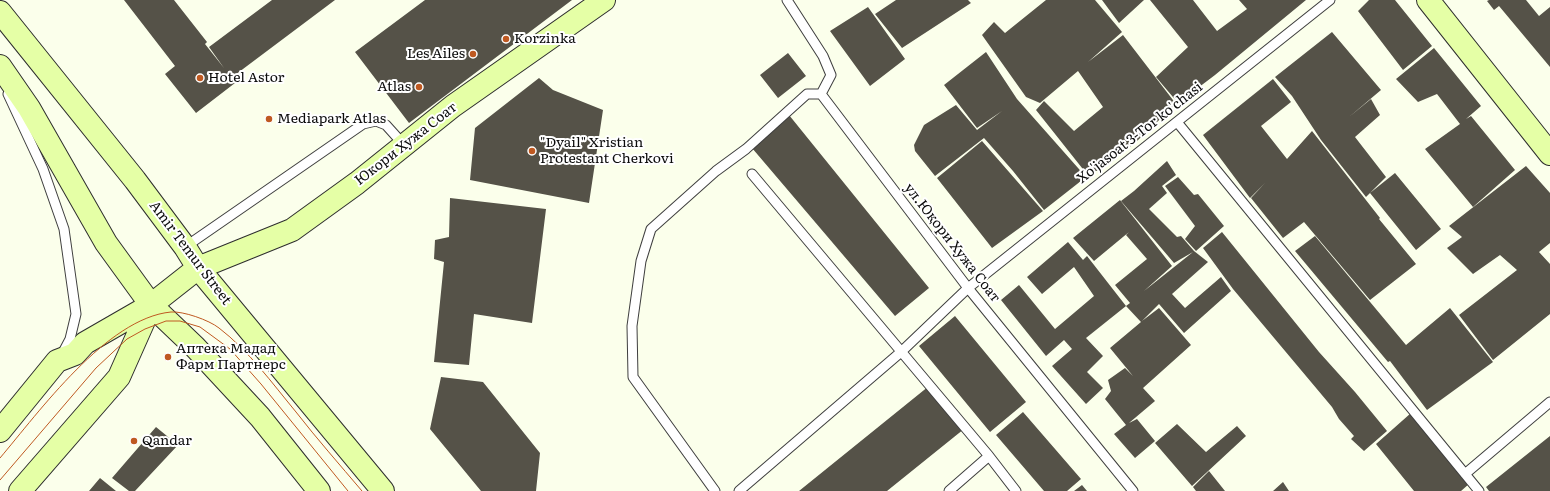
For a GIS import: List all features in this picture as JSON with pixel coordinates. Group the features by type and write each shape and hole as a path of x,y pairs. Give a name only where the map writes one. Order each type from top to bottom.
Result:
{"main road":[{"name":"Юкори Хужа Соат","path":"57,361 75,354 85,343 151,305 198,268 292,230 357,183 453,106 604,0"},
{"path":"1428,0 1550,154"},
{"name":"Amir Temur Street","path":"0,12 135,180 185,247 198,268 383,491"},
{"path":"0,66 29,108 106,243 151,305 195,347 260,417 319,491"},
{"path":"20,491 118,377 151,305"},
{"path":"0,431 57,361"}],"lane":[{"path":"715,491 633,377 632,326 641,261 651,228 716,171 746,149 808,94 821,94 831,75 823,56 787,0"},
{"name":"Xo'jasoat 3-Tor ko'chasi","path":"739,491 901,352 968,288 1330,0"},
{"path":"0,78 43,169 64,229 76,314 70,339 57,361"},
{"name":"ул.Юқори Хужа Соат","path":"821,94 968,288 1133,491"},
{"path":"185,247 363,124 376,121 386,125 404,145"},
{"path":"1177,122 1479,491"},
{"path":"752,174 989,456 1016,491"},
{"path":"1465,474 1550,402"},
{"path":"949,491 989,456"}],"building":[{"path":"124,0 174,0 207,42 205,44 224,68 209,47 272,0 335,0 231,78 235,83 196,113 165,74 175,66"},
{"name":"Atlas","path":"425,0 572,0 409,123 355,52"},
{"path":"896,0 968,0 971,3 902,48 875,14"},
{"path":"1046,0 1095,0 1122,32 1088,62 1123,35 1176,104 1137,141 1101,170 1086,173 1036,110 1044,101 1074,131 1103,107 1078,71 1040,103 1026,97 982,35 994,22 1005,33"},
{"path":"1102,0 1144,0 1119,23"},
{"path":"1150,0 1193,0 1217,31 1247,9 1239,0 1306,0 1215,75 1178,103 1156,77 1188,47"},
{"path":"1369,0 1395,0 1432,46 1403,70 1358,11"},
{"path":"1526,0 1539,16 1550,7 1550,67 1499,6 1494,10 1487,1"},
{"path":"868,7 905,59 870,86 830,31"},
{"path":"1332,32 1381,90 1349,117 1371,99 1380,115 1355,137 1386,177 1366,197 1321,140 1292,96 1275,77"},
{"path":"1434,48 1481,106 1466,119 1471,116 1515,170 1473,207 1425,149 1460,124 1437,94 1418,102 1396,79"},
{"path":"986,52 1017,99 1086,177 1044,210 984,138 935,176 915,151 914,145 924,125 956,105 977,130 1002,111 977,128 944,85"},
{"path":"788,53 806,76 778,98 760,75"},
{"path":"539,78 553,90 603,110 589,203 470,180 475,128"},
{"path":"1273,79 1291,102 1261,126 1287,159 1312,131 1380,218 1379,219 1416,264 1370,300 1304,222 1283,238 1251,198 1265,183 1250,198 1203,135"},
{"path":"789,115 929,288 895,316 752,148"},
{"path":"982,141 1043,211 992,248 937,178"},
{"path":"1167,161 1176,175 1162,186 1167,193 1149,209 1177,237 1181,236 1194,251 1208,262 1172,294 1185,308 1221,277 1231,291 1184,333 1159,304 1142,321 1159,308 1191,345 1143,388 1155,401 1129,423 1137,419 1155,441 1135,458 1114,434 1126,425 1105,399 1111,391 1108,380 1125,368 1133,376 1110,348 1141,322 1126,306 1130,303 1115,285 1147,259 1126,235 1129,232 1094,261 1073,238 1120,200 1172,266 1144,291 1193,252 1174,263 1121,201"},
{"path":"1526,166 1550,193 1550,243 1539,252 1550,264 1550,314 1493,360 1459,315 1517,270 1500,255 1473,274 1447,248 1462,237 1449,226"},
{"path":"1395,173 1441,229 1416,250 1370,193"},
{"path":"1178,177 1194,195 1198,194 1224,226 1196,251 1185,239 1195,226 1165,186"},
{"path":"450,198 546,209 532,323 474,314 469,365 434,362 444,262 434,259 435,240 449,237"},
{"path":"1222,232 1319,352 1387,431 1364,451 1351,439 1354,436 1339,419 1332,407 1233,289 1203,248"},
{"path":"1315,236 1406,345 1450,308 1493,362 1427,410 1390,361 1388,362 1295,251"},
{"path":"1068,242 1083,260 1087,256 1126,306 1086,338 1103,356 1087,372 1103,388 1086,404 1052,366 1072,349 1064,340 1046,356 1001,300 1019,285 1055,329 1094,296 1074,267 1042,294 1027,277"},
{"path":"955,316 1026,402 990,432 919,346"},
{"path":"441,377 483,382 540,453 536,491 481,491 430,429"},
{"path":"929,386 964,429 887,491 799,491"},
{"path":"1023,412 1081,479 1067,491 1044,491 996,435"},
{"path":"1411,413 1469,484 1461,491 1414,491 1376,444"},
{"path":"1177,424 1206,452 1237,426 1246,436 1192,486 1155,443"},
{"path":"156,427 178,445 135,491 129,491 112,478"},
{"path":"1550,436 1550,491 1489,491 1486,487"},
{"path":"1209,471 1225,491 1196,491 1193,487"},
{"path":"100,478 116,491 89,491"},
{"path":"1283,482 1289,491 1273,491"},
{"path":"1082,485 1087,491 1074,491"}],"tram line":[{"path":"0,458 54,393 99,349 123,331 147,318 176,312 209,322 230,337 260,368 362,491"},
{"path":"0,480 96,368 127,339 145,329 166,321 180,321 200,327 230,349 261,384 348,491"}],"place":[{"name":"Korzinka","path":"506,39"},
{"name":"Les Ailes","path":"473,54"},
{"name":"Hotel Astor","path":"200,78"},
{"name":"Atlas","path":"419,87"},
{"name":"Mediapark Atlas","path":"269,119"},
{"name":"\"Dyail\" Xristian Protestant Cherkovi","path":"532,151"},
{"name":"Аптека Мадад Фарм Партнерс","path":"168,357"},
{"name":"Qandar","path":"134,441"}]}
